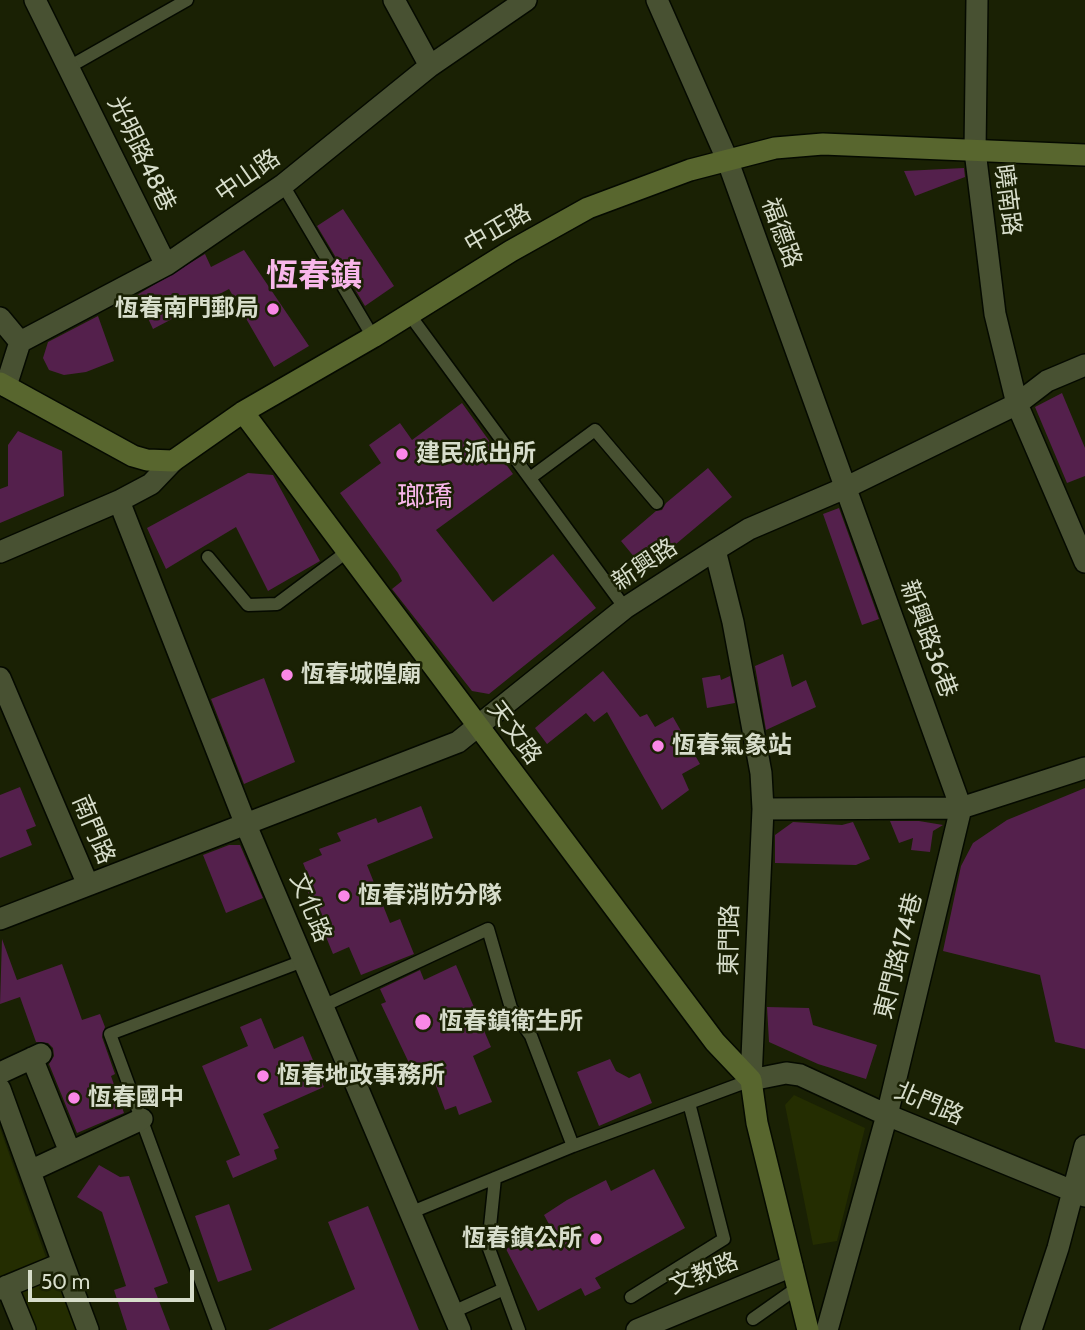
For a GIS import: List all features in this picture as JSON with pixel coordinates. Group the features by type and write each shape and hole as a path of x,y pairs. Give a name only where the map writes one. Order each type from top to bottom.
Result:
{"main road":[{"name":"中正路","path":"173,461 243,412 588,208 727,159 775,148 823,144 1085,155"},
{"path":"3,384 133,456 147,460 173,461"},
{"name":"天文路","path":"243,412 715,1042 751,1080"},
{"name":"東門路","path":"751,1080 757,1123 808,1330"}],"street":[{"name":"光明路48巷","path":"35,0 166,265"},
{"path":"394,0 430,66"},
{"name":"中山路","path":"20,342 166,265 283,185 430,66 526,0"},
{"name":"福德路","path":"657,0 727,159 845,488"},
{"name":"曉南路","path":"977,0 975,151 995,314 1017,404 1085,562"},
{"path":"0,318 20,342 3,384"},
{"name":"新興路","path":"246,825 458,742 625,608 749,529 845,488 1017,404 1046,380 1085,365"},
{"name":"中正路","path":"0,552 119,501 151,484 173,461"},
{"name":"新興路36巷","path":"845,488 961,808"},
{"name":"文化路","path":"119,501 246,825 456,1321"},
{"name":"東門路","path":"715,550 749,703 761,773 763,809 751,1080"},
{"name":"南門路","path":"0,678 88,885 246,825"},
{"path":"763,809 961,808 1085,768"},
{"name":"東門路174巷","path":"827,1330 887,1115 961,808"},
{"path":"0,919 88,885"},
{"path":"0,1073 36,1056 70,1152"},
{"name":"北門路","path":"751,1080 786,1073 800,1075 887,1115 1079,1194"},
{"path":"0,1089 88,1330"},
{"path":"30,1171 142,1119"},
{"path":"1031,1330 1079,1194 1085,1146"},
{"path":"25,1330 4,1287 63,1263"},
{"name":"文教路","path":"637,1330 792,1266"}],"lane":[{"path":"69,67 187,0"},
{"path":"283,185 373,337"},
{"path":"409,314 625,608"},
{"path":"530,478 595,430 657,503"},
{"path":"208,557 248,605 277,604 348,551"},
{"path":"323,1006 488,929 511,1008 531,1036 573,1146"},
{"path":"219,1330 110,1034 303,961"},
{"path":"412,1212 573,1146 751,1080"},
{"path":"631,1297 724,1239 689,1103"},
{"path":"495,1178 488,1246 519,1330"},
{"path":"753,1319 797,1287"},
{"path":"456,1321 504,1289"}],"green space":[{"path":"794,1095 865,1128 837,1241 813,1245 785,1105"},
{"path":"0,1128 47,1260 0,1281"},
{"path":"58,1276 80,1330 33,1330 18,1292"}],"building":[{"path":"964,168 965,177 915,196 904,171"},
{"path":"343,209 394,286 365,306 317,226"},
{"path":"244,250 309,346 274,367 229,289 153,329 137,295 205,254 211,267"},
{"path":"98,316 114,361 86,372 64,375 49,370 43,358 48,342"},
{"path":"1062,393 1085,448 1085,476 1067,483 1035,407"},
{"path":"462,403 513,474 436,530 493,602 553,554 596,608 489,694 472,691 392,589 402,581 398,573 340,493 381,463 369,445 400,423 412,440"},
{"path":"18,431 62,451 64,496 0,523 0,489 8,486 8,445"},
{"path":"708,468 732,497 645,570 621,541 656,511 662,510 666,503"},
{"path":"248,473 273,475 320,561 268,591 236,527 166,569 147,528"},
{"path":"839,508 879,619 862,625 823,514"},
{"path":"783,654 792,687 806,680 816,707 766,730 755,666"},
{"path":"603,671 640,717 647,714 655,727 673,717 700,764 682,774 689,790 662,810 607,712 594,722 586,713 547,744 535,728"},
{"path":"720,675 721,680 730,676 735,703 707,708 702,678"},
{"path":"264,678 295,762 244,784 211,699"},
{"path":"20,787 36,826 26,830 32,845 0,858 0,795"},
{"path":"1085,788 1085,1049 1055,1042 1040,975 943,951 961,866 973,843 1007,820"},
{"name":"恆春消防分隊","path":"421,806 433,838 367,865 390,923 400,919 414,954 361,975 349,947 333,954 305,885 311,883 303,863 322,855 319,849 341,841 337,833 376,818 378,823"},
{"path":"890,821 919,821 943,825 933,831 930,852 911,850 913,838 899,843"},
{"path":"793,822 842,825 853,822 870,859 856,865 775,863 775,835"},
{"path":"229,845 240,845 263,898 226,913 203,855"},
{"path":"2,939 17,980 62,964 82,1020 100,1014 105,1027 102,1037 115,1074 111,1076 124,1113 77,1133 49,1064 54,1056 53,1048 48,1043 36,1042 20,997 0,1004"},
{"name":"恆春鎮衛生所","path":"456,965 491,1047 473,1056 492,1102 459,1115 456,1106 445,1110 432,1075 418,1082 381,1004 386,1002 380,989 420,970 424,980"},
{"path":"767,1007 809,1008 813,1025 877,1045 866,1079 818,1064 769,1042"},
{"name":"恆春地政事務所","path":"261,1018 274,1049 303,1036 324,1087 263,1114 279,1148 274,1150 277,1159 233,1178 226,1161 240,1155 202,1066 248,1046 240,1027"},
{"path":"610,1059 616,1071 629,1078 640,1073 652,1103 599,1126 577,1072"},
{"path":"99,1165 120,1177 129,1176 168,1283 154,1288 170,1330 127,1330 114,1290 126,1286 102,1212 77,1197"},
{"name":"恆春鎮公所","path":"654,1169 685,1228 595,1278 601,1288 585,1296 581,1288 538,1311 506,1249 550,1226 544,1215 567,1200 606,1180 611,1191"},
{"path":"229,1204 252,1270 218,1282 195,1216"},
{"path":"368,1206 419,1330 268,1330 355,1289 328,1222"}],"place":[{"name":"恆春南門郵局","path":"273,309"},
{"name":"建民派出所","path":"402,454"},
{"name":"恆春城隍廟","path":"287,675"},
{"name":"恆春氣象站","path":"658,746"},
{"name":"恆春消防分隊","path":"344,896"},
{"name":"恆春鎮衛生所","path":"423,1022"},
{"name":"恆春地政事務所","path":"263,1076"},
{"name":"恆春國中","path":"74,1098"},
{"name":"恆春鎮公所","path":"596,1239"}],"district":[{"name":"恆春鎮","path":"314,277"},
{"name":"瑯𤩝","path":"425,498"}]}
